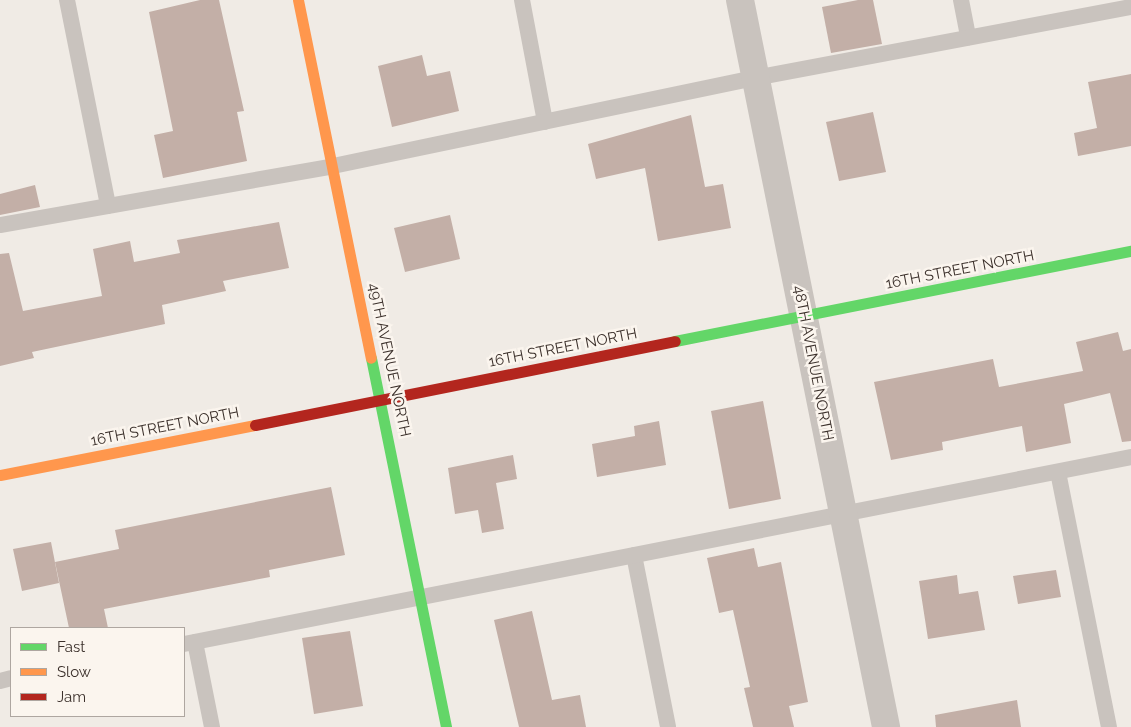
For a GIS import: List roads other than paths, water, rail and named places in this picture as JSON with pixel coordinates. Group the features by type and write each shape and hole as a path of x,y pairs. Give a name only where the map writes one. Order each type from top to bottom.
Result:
{"street":[{"name":"49TH AVENUE NORTH","path":"298,0 382,399 446,727"},
{"name":"48TH AVENUE NORTH","path":"740,0 886,727"},
{"name":"16TH STREET NORTH","path":"0,475 1131,251"}],"lane":[{"path":"67,0 108,206"},
{"path":"522,0 545,122"},
{"path":"961,0 968,37"},
{"path":"0,225 333,166 756,78 1131,7"},
{"path":"212,727 189,643 1131,458"},
{"path":"1058,472 1109,727"},
{"path":"634,555 668,727"}]}
